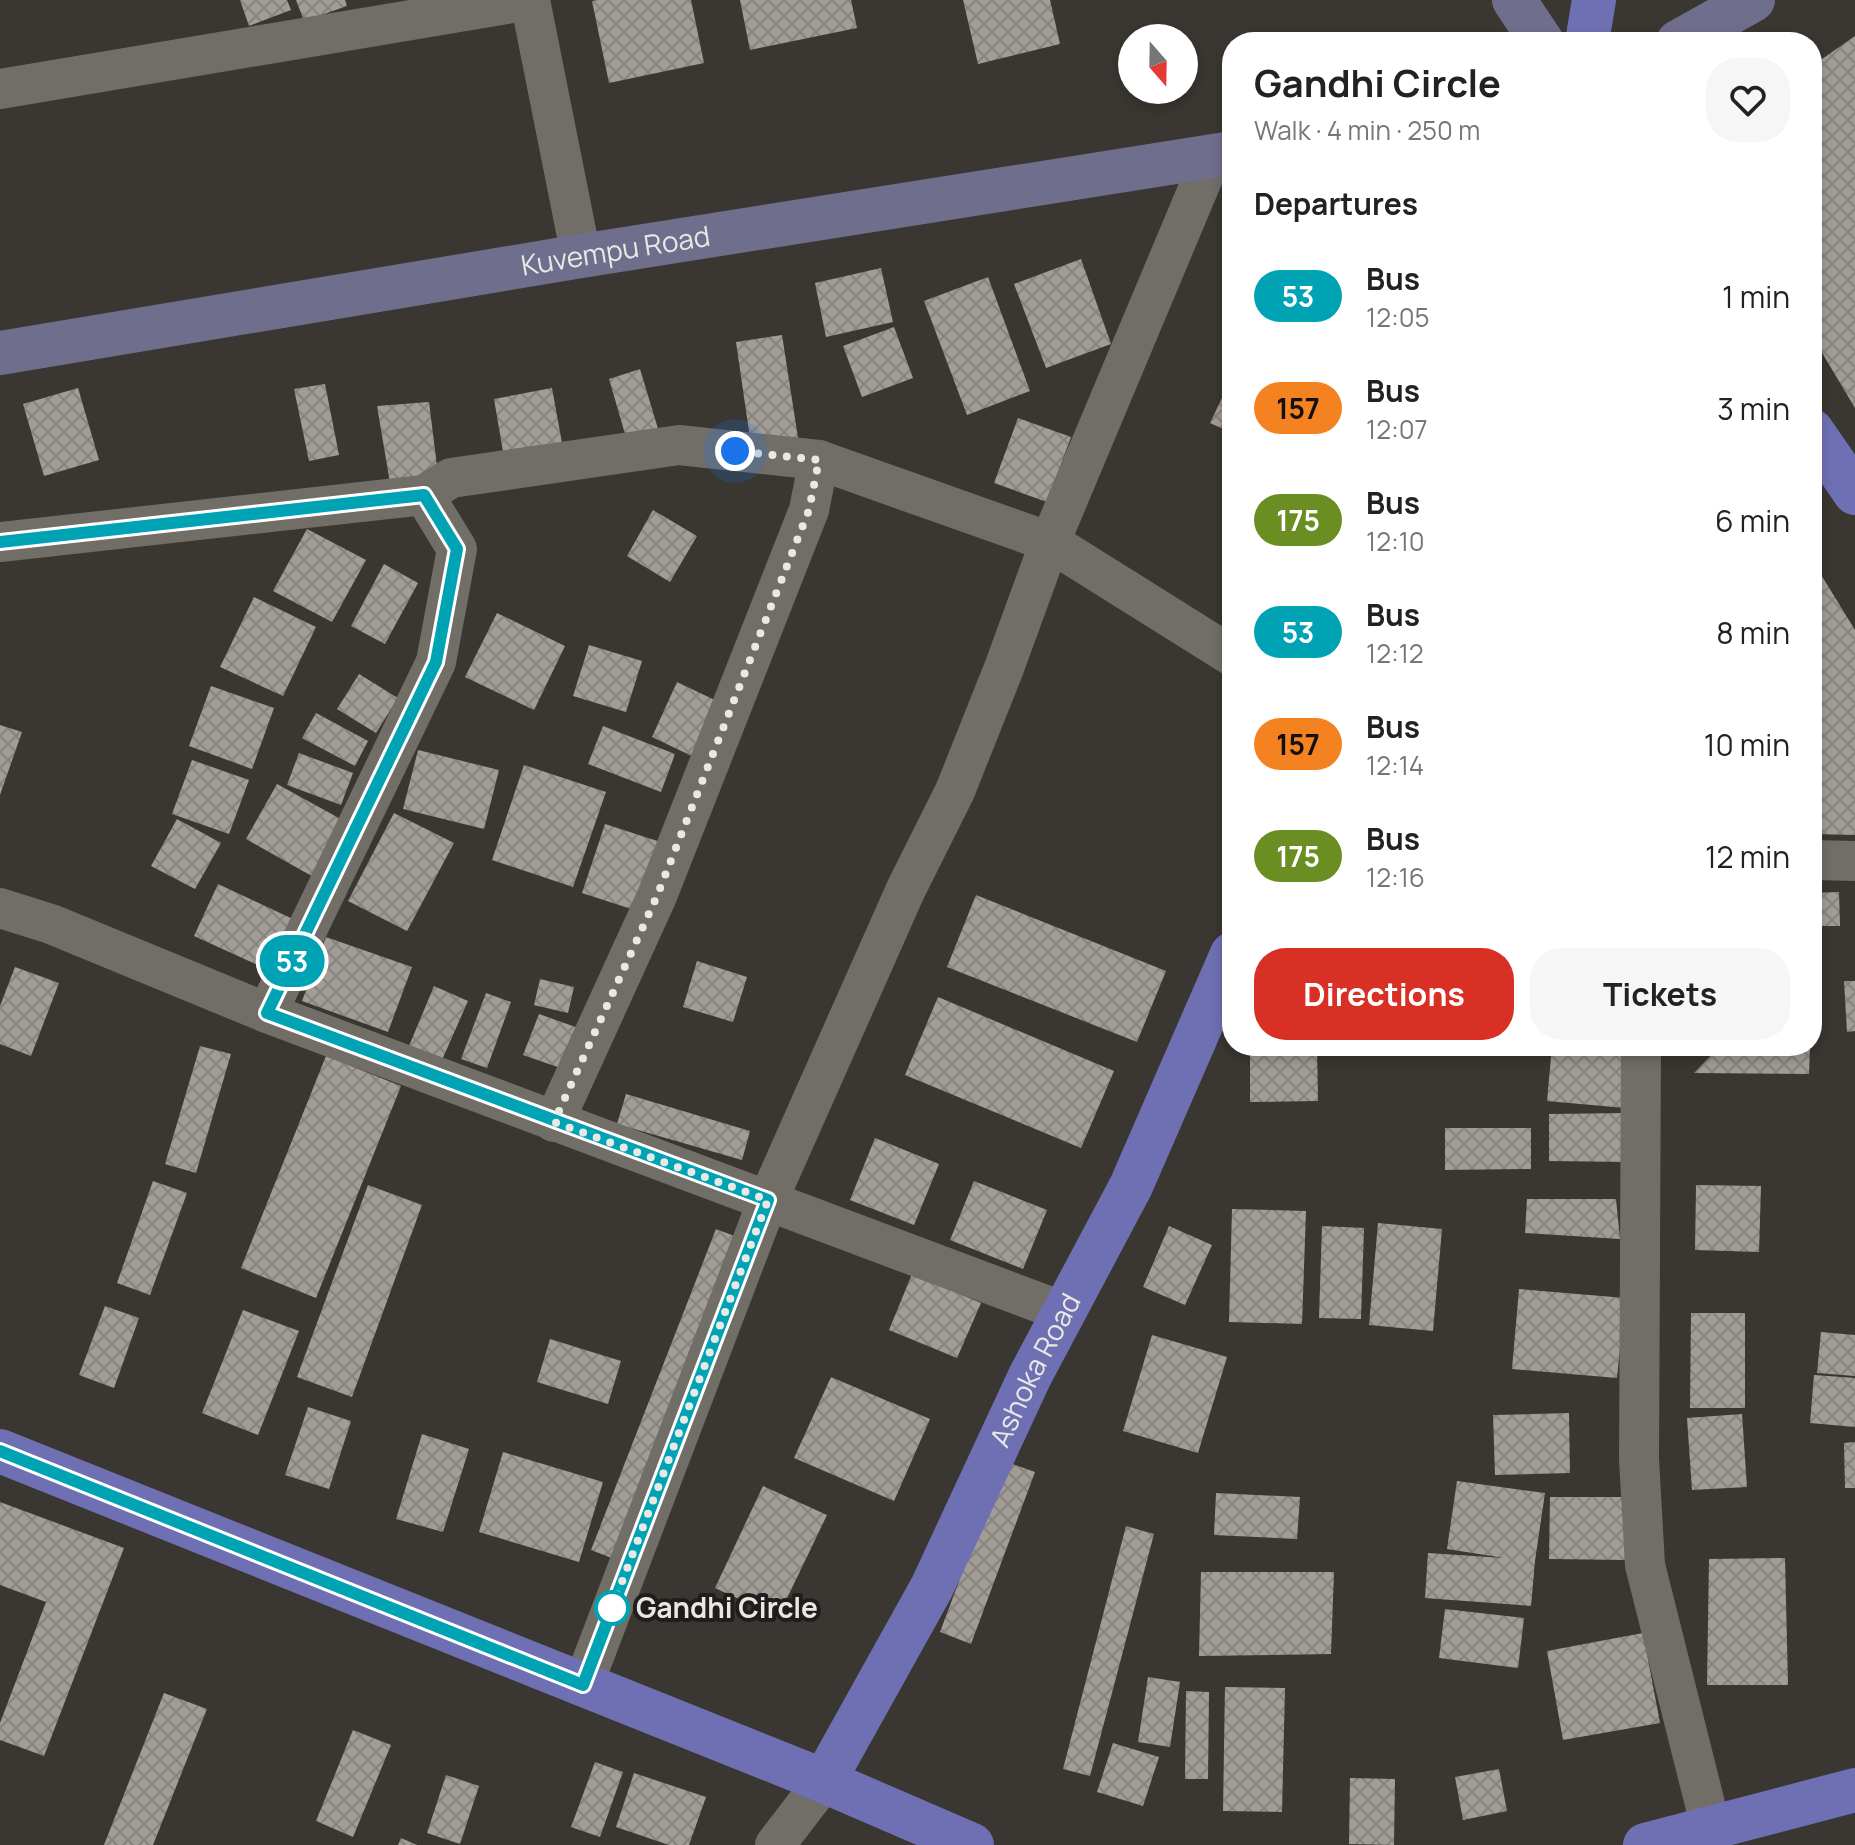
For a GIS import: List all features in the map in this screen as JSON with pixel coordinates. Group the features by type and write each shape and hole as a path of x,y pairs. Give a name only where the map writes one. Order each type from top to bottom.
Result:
{"main road":[{"path":"1589,32 1594,0"},
{"path":"1822,445 1854,488"},
{"name":"Ashoka Road","path":"824,1781 932,1587 1030,1376 1131,1186 1222,977"},
{"path":"0,1451 824,1781 972,1845"},
{"path":"1645,1845 1855,1790"}],"street":[{"path":"0,89 530,0 581,256"},
{"path":"1514,0 1535,32"},
{"path":"1696,32 1753,0"},
{"path":"583,1685 768,1200 906,889 955,791 1050,542 1222,155"},
{"name":"Kuvempu Road","path":"0,353 581,256 1222,155"},
{"path":"0,542 424,495 451,478 679,445 819,460 1050,542 1222,650"},
{"path":"554,1122 657,896 809,510 819,460"},
{"path":"267,1013 436,662 457,549 424,495"},
{"path":"1822,860 1855,861"},
{"path":"0,908 51,924 267,1013 554,1122 1064,1312"},
{"path":"1641,1056 1639,1459 1645,1565 1711,1828"},
{"path":"775,1845 824,1781"}],"building":[{"path":"240,0 287,0 291,10 249,26"},
{"path":"296,0 345,0 347,6 304,21"},
{"path":"691,0 704,63 609,83 592,1"},
{"path":"740,0 851,0 857,28 750,50"},
{"path":"963,0 1050,0 1060,44 978,64"},
{"path":"1855,36 1855,408 1822,353 1822,59"},
{"path":"1081,259 1111,344 1046,368 1014,284"},
{"path":"881,268 893,322 826,337 815,283"},
{"path":"988,277 1030,391 967,415 924,301"},
{"path":"894,327 913,378 862,397 843,346"},
{"path":"782,335 798,438 751,445 736,342"},
{"path":"640,369 662,442 630,451 609,379"},
{"path":"325,384 339,455 309,461 294,389"},
{"path":"78,388 99,460 44,476 23,404"},
{"path":"552,388 566,465 507,475 494,399"},
{"path":"1222,398 1222,428 1210,423"},
{"path":"429,402 438,474 390,483 377,406"},
{"path":"1018,418 1071,437 1047,502 994,483"},
{"path":"653,510 697,536 670,582 627,556"},
{"path":"307,529 366,560 332,622 273,591"},
{"path":"384,564 418,583 385,644 351,626"},
{"path":"1822,576 1855,630 1855,835 1822,834"},
{"path":"254,597 316,627 283,696 220,667"},
{"path":"497,613 565,646 534,710 465,677"},
{"path":"589,645 642,661 626,712 573,696"},
{"path":"359,674 398,698 376,733 337,709"},
{"path":"677,682 723,704 698,759 652,737"},
{"path":"211,686 274,708 252,769 189,746"},
{"path":"316,713 368,741 355,766 302,738"},
{"path":"0,725 22,732 0,795"},
{"path":"603,726 675,754 661,792 588,764"},
{"path":"418,750 499,770 484,829 403,809"},
{"path":"299,753 353,773 341,805 287,785"},
{"path":"192,760 249,780 229,834 172,814"},
{"path":"524,765 606,792 573,887 492,860"},
{"path":"277,784 348,823 317,879 246,839"},
{"path":"394,813 454,843 407,931 348,901"},
{"path":"177,819 221,843 195,889 151,866"},
{"path":"605,824 679,848 656,917 582,893"},
{"path":"218,884 295,920 271,971 194,936"},
{"path":"1839,892 1840,926 1822,926 1822,893"},
{"path":"976,895 1166,971 1137,1042 947,967"},
{"path":"326,937 412,967 388,1032 302,1001"},
{"path":"697,961 747,977 733,1022 683,1007"},
{"path":"15,967 59,983 31,1056 0,1044 0,1006"},
{"path":"540,979 574,987 568,1013 534,1005"},
{"path":"1844,981 1855,981 1855,1031 1847,1032"},
{"path":"434,986 468,1001 442,1060 409,1046"},
{"path":"486,993 511,1002 487,1068 461,1059"},
{"path":"938,997 1114,1071 1081,1148 905,1075"},
{"path":"539,1014 584,1030 569,1071 523,1055"},
{"path":"200,1046 231,1054 196,1173 165,1164"},
{"path":"326,1056 401,1086 316,1298 241,1268"},
{"path":"1250,1056 1317,1056 1318,1101 1250,1102"},
{"path":"1551,1056 1630,1056 1625,1108 1547,1101"},
{"path":"1710,1056 1810,1056 1809,1074 1694,1073"},
{"path":"626,1094 750,1131 742,1160 617,1124"},
{"path":"1628,1113 1627,1162 1549,1161 1549,1114"},
{"path":"1445,1128 1531,1128 1531,1169 1445,1170"},
{"path":"875,1138 939,1164 914,1225 850,1200"},
{"path":"153,1181 187,1193 150,1295 117,1283"},
{"path":"974,1181 1047,1210 1023,1269 950,1240"},
{"path":"368,1185 422,1205 352,1397 297,1377"},
{"path":"1696,1185 1761,1186 1759,1252 1695,1250"},
{"path":"1527,1199 1616,1199 1620,1239 1525,1233"},
{"path":"1232,1209 1306,1211 1302,1324 1229,1322"},
{"path":"1378,1223 1442,1229 1433,1331 1369,1325"},
{"path":"1169,1226 1212,1245 1185,1305 1143,1287"},
{"path":"1322,1226 1364,1228 1361,1319 1319,1318"},
{"path":"716,1229 766,1248 640,1569 591,1550"},
{"path":"912,1274 981,1303 957,1358 889,1330"},
{"path":"1519,1289 1625,1298 1617,1378 1512,1369"},
{"path":"105,1306 139,1318 114,1388 79,1375"},
{"path":"243,1310 299,1331 258,1435 202,1413"},
{"path":"1691,1313 1745,1313 1745,1408 1690,1408"},
{"path":"1821,1332 1855,1335 1855,1376 1817,1373"},
{"path":"1152,1335 1227,1357 1198,1453 1123,1431"},
{"path":"550,1339 621,1361 608,1404 537,1382"},
{"path":"1814,1375 1855,1378 1855,1427 1810,1423"},
{"path":"831,1377 930,1419 894,1501 794,1458"},
{"path":"308,1407 351,1421 329,1489 285,1475"},
{"path":"1569,1413 1570,1473 1495,1475 1493,1415"},
{"path":"1742,1414 1747,1487 1692,1490 1687,1418"},
{"path":"422,1434 469,1449 443,1532 396,1519"},
{"path":"1855,1442 1855,1488 1845,1488 1844,1443"},
{"path":"503,1452 603,1482 579,1562 479,1532"},
{"path":"1004,1461 1035,1472 971,1644 940,1632"},
{"path":"1457,1481 1545,1493 1531,1606 1425,1598 1428,1553 1504,1558 1447,1549"},
{"path":"763,1486 827,1515 778,1617 715,1588"},
{"path":"1216,1493 1300,1497 1297,1539 1214,1535"},
{"path":"1550,1497 1628,1497 1628,1560 1549,1559"},
{"path":"0,1502 124,1548 44,1756 0,1740 0,1723 46,1602 0,1585"},
{"path":"1126,1526 1154,1534 1090,1776 1063,1769"},
{"path":"1785,1558 1788,1685 1707,1685 1709,1559"},
{"path":"1201,1572 1334,1572 1331,1654 1199,1656"},
{"path":"1445,1609 1524,1618 1518,1668 1439,1658"},
{"path":"1643,1633 1660,1723 1563,1740 1547,1651"},
{"path":"1148,1677 1180,1682 1170,1747 1138,1742"},
{"path":"1225,1687 1285,1688 1282,1812 1223,1811"},
{"path":"1186,1691 1209,1692 1208,1779 1185,1779"},
{"path":"164,1693 207,1709 153,1845 104,1845"},
{"path":"353,1730 391,1745 353,1837 316,1821"},
{"path":"1113,1743 1159,1757 1143,1806 1097,1792"},
{"path":"595,1762 623,1772 600,1837 571,1827"},
{"path":"1499,1769 1507,1811 1463,1820 1455,1777"},
{"path":"634,1773 706,1797 689,1845 669,1845 616,1827"},
{"path":"446,1775 479,1786 460,1844 427,1833"},
{"path":"1350,1778 1395,1779 1394,1845 1349,1844"},
{"path":"401,1838 417,1845 398,1845"}],"bus line":[{"name":"53","path":"0,542 424,495 457,549 436,662 267,1013 768,1200 583,1685 0,1451"}],"place":[{"name":"Gandhi Circle","path":"612,1608"}],"route":[{"path":"612,1608 768,1200 554,1122 657,896 809,510 819,460 735,451"}]}
